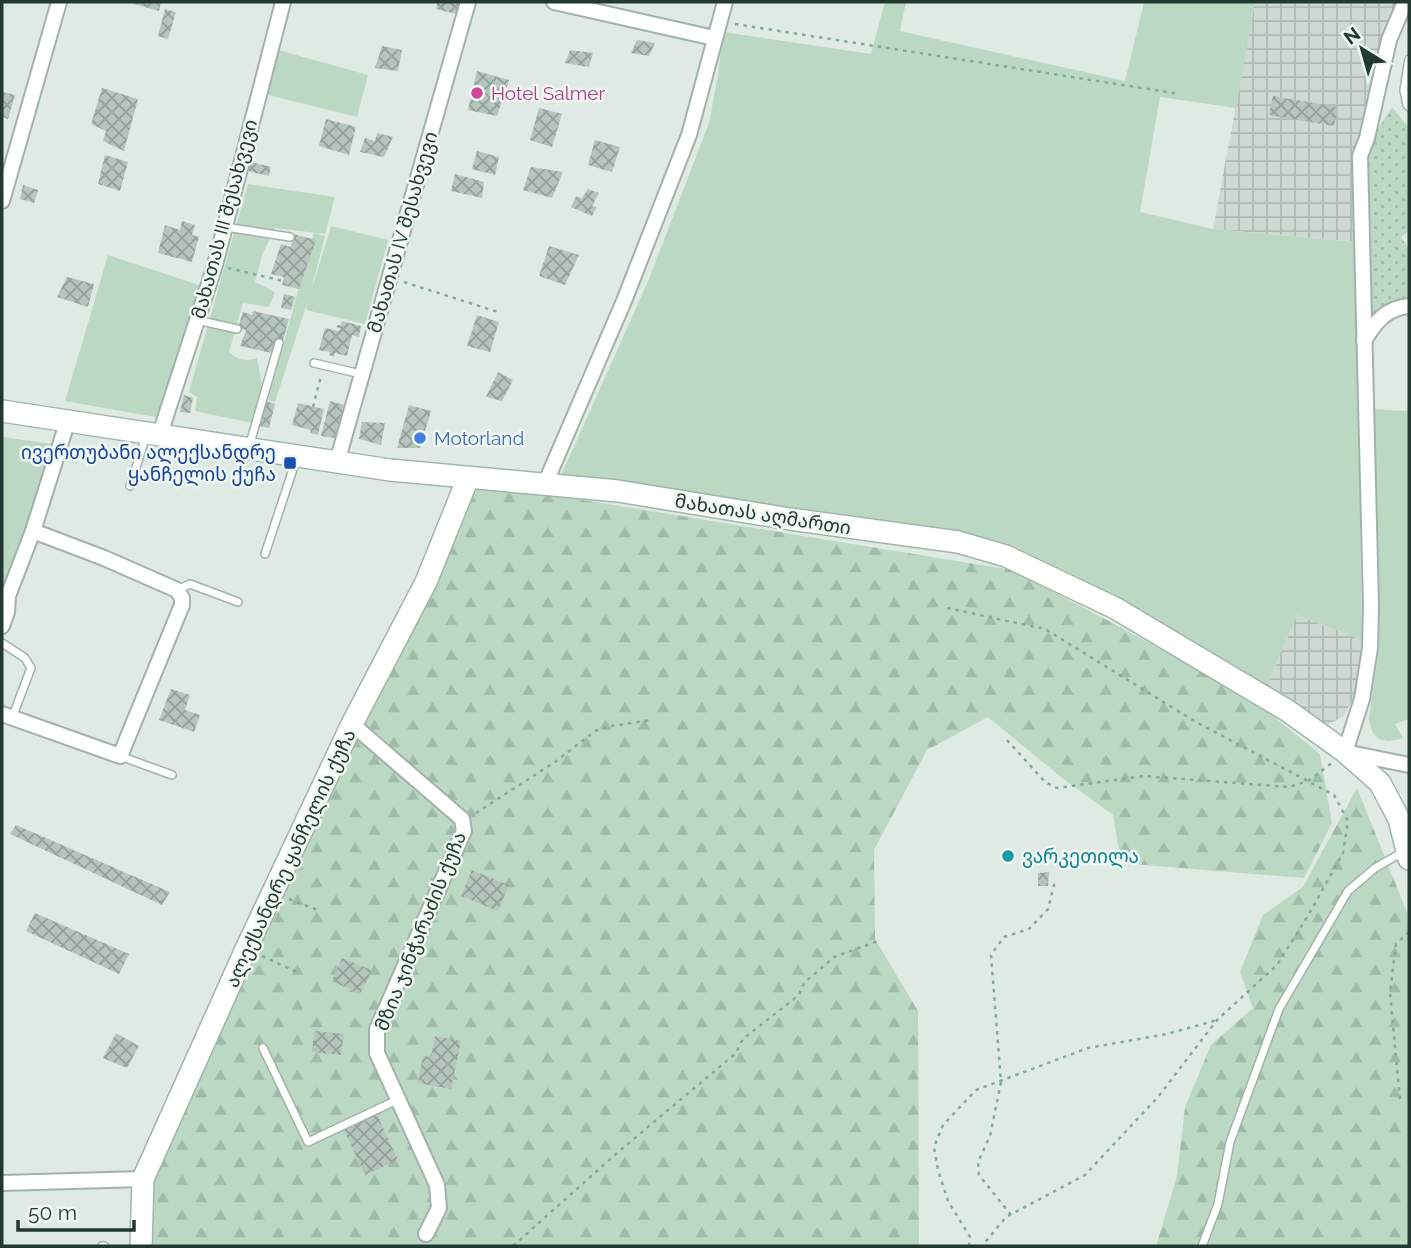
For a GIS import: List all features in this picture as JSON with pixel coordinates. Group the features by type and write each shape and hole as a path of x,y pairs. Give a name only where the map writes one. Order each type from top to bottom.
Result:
{"main road":[{"name":"მახათას აღმართი","path":"2,411 297,457 468,478 618,491 790,519 958,542 1006,556 1115,608 1288,711 1345,752 1380,783 1399,819 1408,854"},
{"name":"ალექსანდრე ყანჩელის ქუჩა","path":"141,1246 143,1180 272,893 352,724 426,582 468,478"}],"street":[{"path":"2,201 59,2"},
{"name":"მახათას III შესახვევი","path":"154,433 215,265 221,230 283,2"},
{"name":"მახათას IV შესახვევი","path":"337,462 468,2"},
{"path":"554,2 714,38"},
{"path":"545,484 624,301 689,135 725,2"},
{"path":"1405,2 1389,40 1367,138 1360,156 1370,648 1362,699 1345,752 1409,765"},
{"path":"1363,342 1375,322 1392,310 1409,306"},
{"path":"2,626 7,612 5,595 33,531 68,420"},
{"path":"7,716 120,756 182,605 182,598 177,590 33,531"},
{"name":"მზია ჯინჭარაძის ქუჩა","path":"352,724 463,819 464,831 377,1029 377,1053 437,1185 439,1208 426,1234"},
{"path":"2,1183 143,1180"}],"lane":[{"path":"1409,59 1404,90 1409,107"},
{"path":"221,230 290,237"},
{"path":"196,319 237,329"},
{"path":"248,449 279,343"},
{"path":"314,363 361,374"},
{"path":"130,486 154,433"},
{"path":"265,554 297,457"},
{"path":"177,590 190,584 238,601"},
{"path":"2,643 25,657 31,668 7,716"},
{"path":"120,756 172,775"},
{"path":"1202,1246 1218,1204 1230,1142 1279,1009 1348,891 1375,868 1408,854"},
{"path":"262,1048 307,1142 397,1100"}],"path":[{"path":"718,21 1180,94"},
{"path":"215,265 283,281"},
{"path":"388,277 498,312"},
{"path":"313,407 324,366"},
{"path":"947,608 1045,629 1196,722 1334,794 1348,821 1343,853 1277,965 1217,1020 1158,1097 1085,1175 1006,1217 982,1246"},
{"path":"463,819 482,811 596,731 652,720"},
{"path":"1007,740 1045,782 1057,788 1144,776 1289,788 1308,780 1345,752"},
{"path":"1011,1215 979,1175 978,1162 990,1136 1001,1082 991,955 1004,937 1029,929 1048,909 1055,881"},
{"path":"272,893 320,911"},
{"path":"1400,1099 1390,993 1396,944 1409,932"},
{"path":"513,1246 734,1054 743,1039 799,995 804,983 834,957 881,940"},
{"path":"246,949 297,972"},
{"path":"970,1246 970,1237 948,1201 934,1147 943,1125 976,1090 1088,1048 1167,1034 1217,1020"}],"shaded area":[{"path":"1255,2 1403,2 1361,140 1352,156 1355,242 1213,229"},
{"path":"1297,615 1362,640 1358,689 1344,716 1325,726 1266,687"}],"green space":[{"path":"885,2 906,2 900,31 1125,81 1144,2 1255,2 1236,108 1160,97 1140,212 1213,229 1355,242 1362,640 1297,615 1266,687 1109,592 1012,545 969,534 559,480 649,279 709,123 723,32 871,54"},
{"path":"271,48 368,75 357,117 260,93"},
{"path":"1392,107 1409,128 1409,231 1401,237 1409,249 1409,296 1386,305 1368,318 1367,146"},
{"path":"248,184 335,197 325,234 275,228 262,255 255,282 275,292 269,307 243,303 229,352 242,360 257,358 262,385 252,423 195,411 197,397 189,392"},
{"path":"331,226 388,240 365,324 306,310 307,303 275,402 268,400 314,233 325,236 310,294"},
{"path":"108,255 199,285 161,418 65,401"},
{"path":"1373,409 1409,411 1409,719 1395,724 1403,738 1390,741 1380,739 1372,732 1369,718 1379,649"},
{"path":"2,437 53,444 52,460 6,587 2,586"},
{"path":"461,480 1012,570 1246,694 1320,754 1332,823 1304,878 1121,863 1113,815 1062,778 988,717 927,750 874,850 875,939 918,1011 919,1246 146,1246 145,1165"},
{"path":"1357,788 1409,917 1409,1246 1156,1246 1177,1176 1185,1107 1211,1045 1253,1008 1240,972 1263,915 1303,887"}],"building":[{"path":"127,2 161,2 159,11"},
{"path":"437,2 459,2 456,14 436,9"},
{"path":"165,9 176,12 168,39 158,36"},
{"path":"637,40 655,43 649,56 631,53"},
{"path":"382,46 402,50 398,71 375,68"},
{"path":"570,50 593,53 589,67 565,63"},
{"path":"477,71 509,80 497,116 468,110"},
{"path":"102,88 138,99 124,151 103,141 106,131 91,124"},
{"path":"2,92 15,95 8,119 2,117"},
{"path":"1273,96 1338,107 1334,126 1269,115"},
{"path":"539,108 562,114 552,147 530,140"},
{"path":"326,119 356,127 349,155 319,146"},
{"path":"377,133 393,137 384,157 360,152 365,138 375,141"},
{"path":"595,140 620,147 612,172 588,165"},
{"path":"477,151 499,157 495,175 472,169"},
{"path":"105,155 128,162 120,191 98,184"},
{"path":"251,162 271,167 269,176 248,171"},
{"path":"531,167 563,172 552,198 523,190"},
{"path":"455,174 484,182 482,198 451,191"},
{"path":"23,185 38,190 34,203 20,199"},
{"path":"588,189 599,193 592,206 597,207 592,216 571,207 576,196 582,198"},
{"path":"182,221 195,225 192,235 199,237 192,262 158,253 165,225 180,230"},
{"path":"293,234 316,240 299,289 282,285 284,277 271,274 281,244 291,247"},
{"path":"549,246 579,255 565,285 539,276"},
{"path":"67,277 94,284 88,307 57,297"},
{"path":"284,294 295,297 291,310 281,308"},
{"path":"253,311 289,319 282,344 275,342 272,353 240,346 246,330 238,328 243,312 252,315"},
{"path":"477,315 499,322 490,352 467,346"},
{"path":"342,321 361,326 359,337 352,335 347,356 335,353 334,357 329,355 330,352 319,350 325,328 339,331"},
{"path":"498,372 513,380 502,401 486,397"},
{"path":"184,395 193,398 190,413 180,412"},
{"path":"265,401 275,404 269,428 258,426"},
{"path":"330,401 344,405 335,438 321,436"},
{"path":"298,403 324,409 318,435 310,433 311,430 292,425"},
{"path":"409,405 431,411 420,448 397,448"},
{"path":"362,422 385,423 381,445 359,439"},
{"path":"171,689 190,695 185,710 200,715 194,732 159,720"},
{"path":"16,825 170,892 162,905 10,834"},
{"path":"472,870 509,885 498,911 461,896"},
{"path":"1049,872 1048,886 1038,886 1038,873"},
{"path":"35,913 129,954 119,974 26,931"},
{"path":"342,958 372,970 360,994 332,981"},
{"path":"314,1031 344,1034 341,1055 312,1052"},
{"path":"116,1033 139,1046 127,1068 103,1058"},
{"path":"435,1036 461,1041 451,1089 418,1083 423,1056 431,1057"},
{"path":"376,1113 398,1160 365,1175 343,1128"}],"place":[{"name":"Hotel Salmer","path":"477,93"},
{"name":"Motorland","path":"420,438"},
{"name":"ივერთუბანი ალექსანდრე ყანჩელის ქუჩა","path":"290,463"},
{"name":"ვარკეთილა","path":"1008,856"}]}
